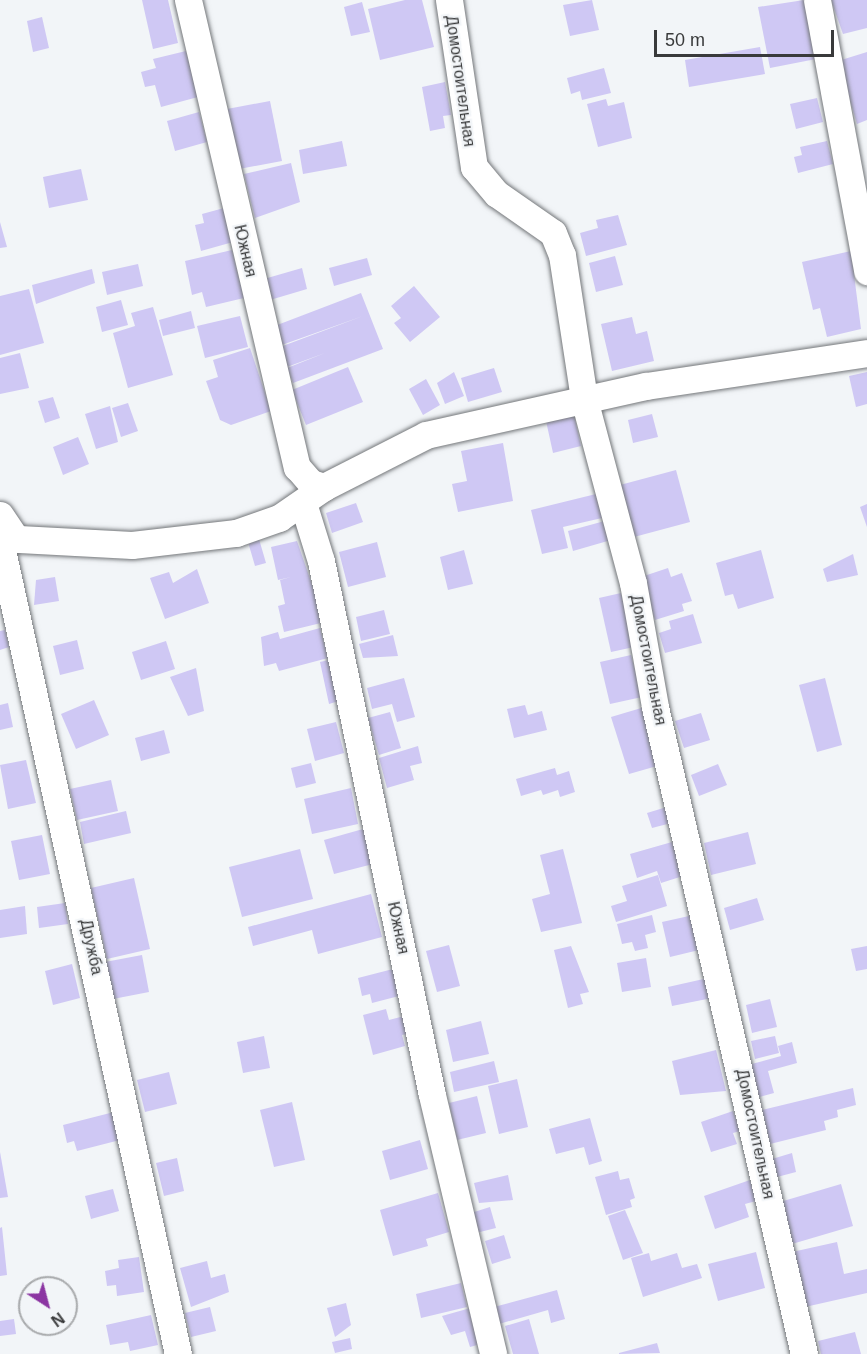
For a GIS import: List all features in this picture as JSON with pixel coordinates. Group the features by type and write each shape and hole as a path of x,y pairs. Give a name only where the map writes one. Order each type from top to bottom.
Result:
{"street":[{"name":"Южная","path":"188,0 297,467 311,483 321,561 432,1095 493,1354"},
{"name":"Домостоительная","path":"449,0 474,167 497,194 553,233 564,267 584,399 633,583 655,707 804,1354"},
{"path":"817,0 867,271"},
{"path":"5,540 173,542 264,525 313,495 426,435 584,399 867,353"},
{"name":"Дружба","path":"0,515 177,1354"}],"building":[{"path":"142,0 168,0 178,43 153,49"},
{"path":"405,0 422,0 434,47 380,60 368,9"},
{"path":"592,0 599,30 570,36 563,5"},
{"path":"804,0 816,59 770,68 758,7"},
{"path":"831,0 867,0 867,28 843,34"},
{"path":"362,2 370,32 351,36 344,7"},
{"path":"42,17 49,48 33,52 27,21"},
{"path":"760,47 765,74 689,87 685,60"},
{"path":"186,51 198,97 161,107 155,85 145,87 141,72 156,68 153,59"},
{"path":"867,52 867,120 857,124 838,61"},
{"path":"604,68 611,93 582,100 580,91 571,94 567,78"},
{"path":"445,82 451,115 443,116 445,128 430,131 422,87"},
{"path":"817,98 823,122 796,129 790,104"},
{"path":"606,99 608,106 624,102 632,138 598,147 587,104"},
{"path":"270,101 282,161 239,169 227,109"},
{"path":"199,112 207,142 175,151 167,121"},
{"path":"342,141 347,166 303,174 299,150"},
{"path":"827,141 833,164 798,173 794,157 802,155 800,147"},
{"path":"291,163 300,202 255,218 244,174"},
{"path":"81,169 88,200 49,208 43,177"},
{"path":"224,208 233,242 201,251 195,225 204,223 202,214"},
{"path":"618,215 627,245 586,256 580,233 598,228 596,220"},
{"path":"0,222 7,247 0,248"},
{"path":"232,250 244,298 206,307 202,292 192,295 185,261"},
{"path":"851,251 861,329 827,337 820,308 813,310 802,262"},
{"path":"615,256 623,285 596,292 589,263"},
{"path":"367,258 372,275 334,286 329,268"},
{"path":"138,264 143,286 107,295 102,272"},
{"path":"302,268 307,289 270,300 264,279"},
{"path":"92,269 95,283 36,304 32,285"},
{"path":"414,286 440,317 410,342 394,323 401,318 391,306"},
{"path":"29,289 44,343 0,355 0,296"},
{"path":"361,293 383,349 293,383 287,368 325,353 287,367 280,347 363,316 279,346 272,327"},
{"path":"121,300 128,325 102,332 96,307"},
{"path":"153,307 173,375 128,388 113,333 135,326 131,313"},
{"path":"191,311 195,328 163,336 159,320"},
{"path":"240,316 248,347 205,358 197,326"},
{"path":"632,317 636,334 647,331 654,361 612,371 601,324"},
{"path":"250,348 271,411 231,425 220,420 206,381 218,377 213,360"},
{"path":"20,353 29,388 0,394 0,358"},
{"path":"348,367 363,402 306,425 292,390"},
{"path":"494,368 502,392 468,402 461,378"},
{"path":"454,372 464,396 445,404 437,383"},
{"path":"867,372 867,404 856,407 849,376"},
{"path":"426,379 440,405 423,415 409,389"},
{"path":"53,397 60,418 45,423 38,401"},
{"path":"128,403 138,431 121,437 112,408"},
{"path":"110,406 118,442 96,449 85,414"},
{"path":"652,414 658,437 633,443 628,420"},
{"path":"574,415 581,446 553,453 546,421"},
{"path":"78,437 89,464 63,475 53,447"},
{"path":"503,443 513,501 458,512 452,484 467,481 461,451"},
{"path":"676,470 690,522 634,537 620,485"},
{"path":"596,494 602,518 563,527 568,548 542,554 531,510"},
{"path":"356,503 363,522 332,533 326,513"},
{"path":"867,504 867,527 860,507"},
{"path":"612,519 618,538 573,551 568,531"},
{"path":"259,539 266,563 255,566 248,542"},
{"path":"297,541 325,622 284,632 278,606 285,604 280,580 291,577 278,580 271,547"},
{"path":"377,542 386,577 348,587 339,552"},
{"path":"464,550 473,584 448,590 440,557"},
{"path":"761,550 774,598 738,609 733,594 725,596 716,563"},
{"path":"853,554 858,575 827,582 823,569"},
{"path":"668,568 671,577 682,573 692,601 682,604 684,611 655,620 641,577"},
{"path":"197,569 209,603 165,619 150,578 169,572 173,583"},
{"path":"55,577 59,601 34,605 36,580"},
{"path":"621,593 634,647 611,652 599,598"},
{"path":"384,610 390,634 361,641 356,617"},
{"path":"693,614 702,643 665,653 659,633 671,629 669,621"},
{"path":"320,628 328,658 279,671 276,663 264,666 261,637 278,632 280,639"},
{"path":"5,630 9,647 0,650 0,631"},
{"path":"393,635 398,656 363,658 359,644"},
{"path":"77,640 84,669 60,675 53,646"},
{"path":"166,641 175,669 141,680 132,652"},
{"path":"631,655 642,697 610,704 600,662"},
{"path":"333,659 342,700 329,704 320,662"},
{"path":"196,668 204,711 188,716 170,677"},
{"path":"404,678 415,717 397,722 392,704 372,709 367,688"},
{"path":"825,678 842,745 817,752 799,685"},
{"path":"94,700 109,735 76,749 61,714"},
{"path":"8,703 13,727 0,730 0,705"},
{"path":"525,705 528,715 542,711 547,730 514,738 507,709"},
{"path":"648,706 657,766 629,774 611,717"},
{"path":"390,712 401,748 379,755 368,718"},
{"path":"701,713 710,740 684,748 675,721"},
{"path":"336,722 344,753 315,761 307,729"},
{"path":"164,730 170,753 141,761 135,738"},
{"path":"418,746 422,763 410,766 414,780 387,788 379,758"},
{"path":"26,760 36,803 8,809 0,765"},
{"path":"311,763 316,783 296,788 291,768"},
{"path":"718,764 727,785 699,796 691,775"},
{"path":"555,768 557,775 569,771 575,792 560,797 558,790 543,795 541,790 521,796 516,779"},
{"path":"111,780 118,811 77,820 70,789"},
{"path":"351,788 358,824 312,834 304,799"},
{"path":"670,806 675,822 652,828 647,813"},
{"path":"126,811 131,833 84,844 80,822"},
{"path":"363,829 373,864 334,874 324,840"},
{"path":"748,832 756,864 711,875 704,843"},
{"path":"42,835 50,874 19,880 11,841"},
{"path":"672,842 683,876 661,883 657,871 637,878 630,854"},
{"path":"300,849 313,899 242,917 229,867"},
{"path":"563,849 582,923 541,932 532,899 550,894 540,855"},
{"path":"658,875 667,906 616,922 611,906 627,901 622,886"},
{"path":"134,878 150,949 107,959 91,888"},
{"path":"371,894 382,937 318,954 312,930 253,946 248,927"},
{"path":"757,898 764,920 730,930 724,908"},
{"path":"65,903 68,924 39,928 37,907"},
{"path":"25,906 27,934 0,938 0,910"},
{"path":"698,914 699,950 670,957 662,922"},
{"path":"652,915 656,932 645,935 648,948 635,951 632,942 622,944 617,924"},
{"path":"449,945 460,986 437,992 426,951"},
{"path":"571,946 589,992 580,994 583,1004 568,1008 554,950"},
{"path":"867,946 867,969 856,971 851,949"},
{"path":"142,955 149,992 113,999 105,962"},
{"path":"646,958 651,987 622,992 617,963"},
{"path":"72,964 80,998 53,1005 45,971"},
{"path":"393,969 399,996 372,1003 370,994 362,996 358,978"},
{"path":"708,978 712,998 672,1006 668,987"},
{"path":"770,999 777,1027 752,1033 746,1005"},
{"path":"386,1009 389,1020 408,1015 412,1033 402,1035 405,1046 373,1055 363,1015"},
{"path":"481,1021 489,1054 453,1062 446,1030"},
{"path":"264,1036 270,1068 243,1073 237,1042"},
{"path":"775,1036 779,1053 755,1059 751,1041"},
{"path":"792,1042 797,1063 768,1071 774,1093 756,1098 748,1065 781,1056 778,1046"},
{"path":"716,1050 726,1091 680,1095 672,1061"},
{"path":"494,1061 499,1082 454,1092 450,1072"},
{"path":"169,1072 177,1104 145,1112 137,1080"},
{"path":"517,1079 528,1127 499,1134 488,1086"},
{"path":"853,1088 856,1105 837,1110 838,1117 824,1121 826,1130 770,1144 762,1110"},
{"path":"477,1096 486,1133 457,1140 449,1103"},
{"path":"292,1102 305,1160 274,1167 260,1110"},
{"path":"733,1111 740,1131 733,1133 737,1144 711,1152 701,1122"},
{"path":"114,1112 120,1140 77,1151 74,1141 67,1143 63,1125"},
{"path":"590,1118 602,1161 589,1165 584,1147 556,1154 549,1129"},
{"path":"420,1140 428,1169 390,1180 382,1151"},
{"path":"0,1152 8,1197 0,1198"},
{"path":"792,1153 796,1172 777,1177 772,1159"},
{"path":"177,1158 184,1191 164,1196 156,1163"},
{"path":"618,1171 620,1180 629,1178 635,1198 630,1200 632,1207 606,1215 595,1177"},
{"path":"508,1175 513,1200 479,1203 474,1183"},
{"path":"750,1180 756,1201 745,1204 749,1217 715,1229 704,1196"},
{"path":"841,1184 853,1226 792,1244 780,1202"},
{"path":"113,1189 119,1211 91,1219 85,1196"},
{"path":"438,1193 449,1232 426,1239 428,1246 393,1256 380,1210"},
{"path":"490,1207 496,1228 476,1233 471,1213"},
{"path":"625,1210 643,1253 623,1260 608,1216"},
{"path":"2,1227 7,1275 0,1276 0,1228"},
{"path":"504,1235 511,1258 492,1264 485,1241"},
{"path":"837,1242 844,1274 867,1269 867,1293 805,1307 792,1252"},
{"path":"756,1252 765,1288 718,1301 708,1264"},
{"path":"649,1253 651,1261 677,1253 682,1268 697,1264 702,1278 643,1297 631,1258"},
{"path":"139,1257 144,1292 117,1296 116,1285 107,1286 105,1271 119,1268 118,1260"},
{"path":"207,1261 211,1278 225,1274 229,1292 191,1307 180,1268"},
{"path":"461,1283 467,1307 421,1318 416,1294"},
{"path":"557,1290 565,1319 551,1323 548,1310 499,1324 494,1307"},
{"path":"346,1303 351,1325 335,1337 327,1308"},
{"path":"210,1307 216,1331 191,1337 185,1313"},
{"path":"474,1307 484,1343 470,1347 465,1331 451,1335 442,1316"},
{"path":"151,1315 158,1345 130,1351 128,1342 110,1345 106,1325"},
{"path":"14,1319 16,1334 0,1336 0,1321"},
{"path":"529,1319 539,1354 513,1354 505,1326"},
{"path":"855,1332 861,1354 821,1354 818,1341"},
{"path":"350,1338 352,1349 335,1353 332,1342"},
{"path":"657,1343 660,1353 619,1354 619,1353"}]}
